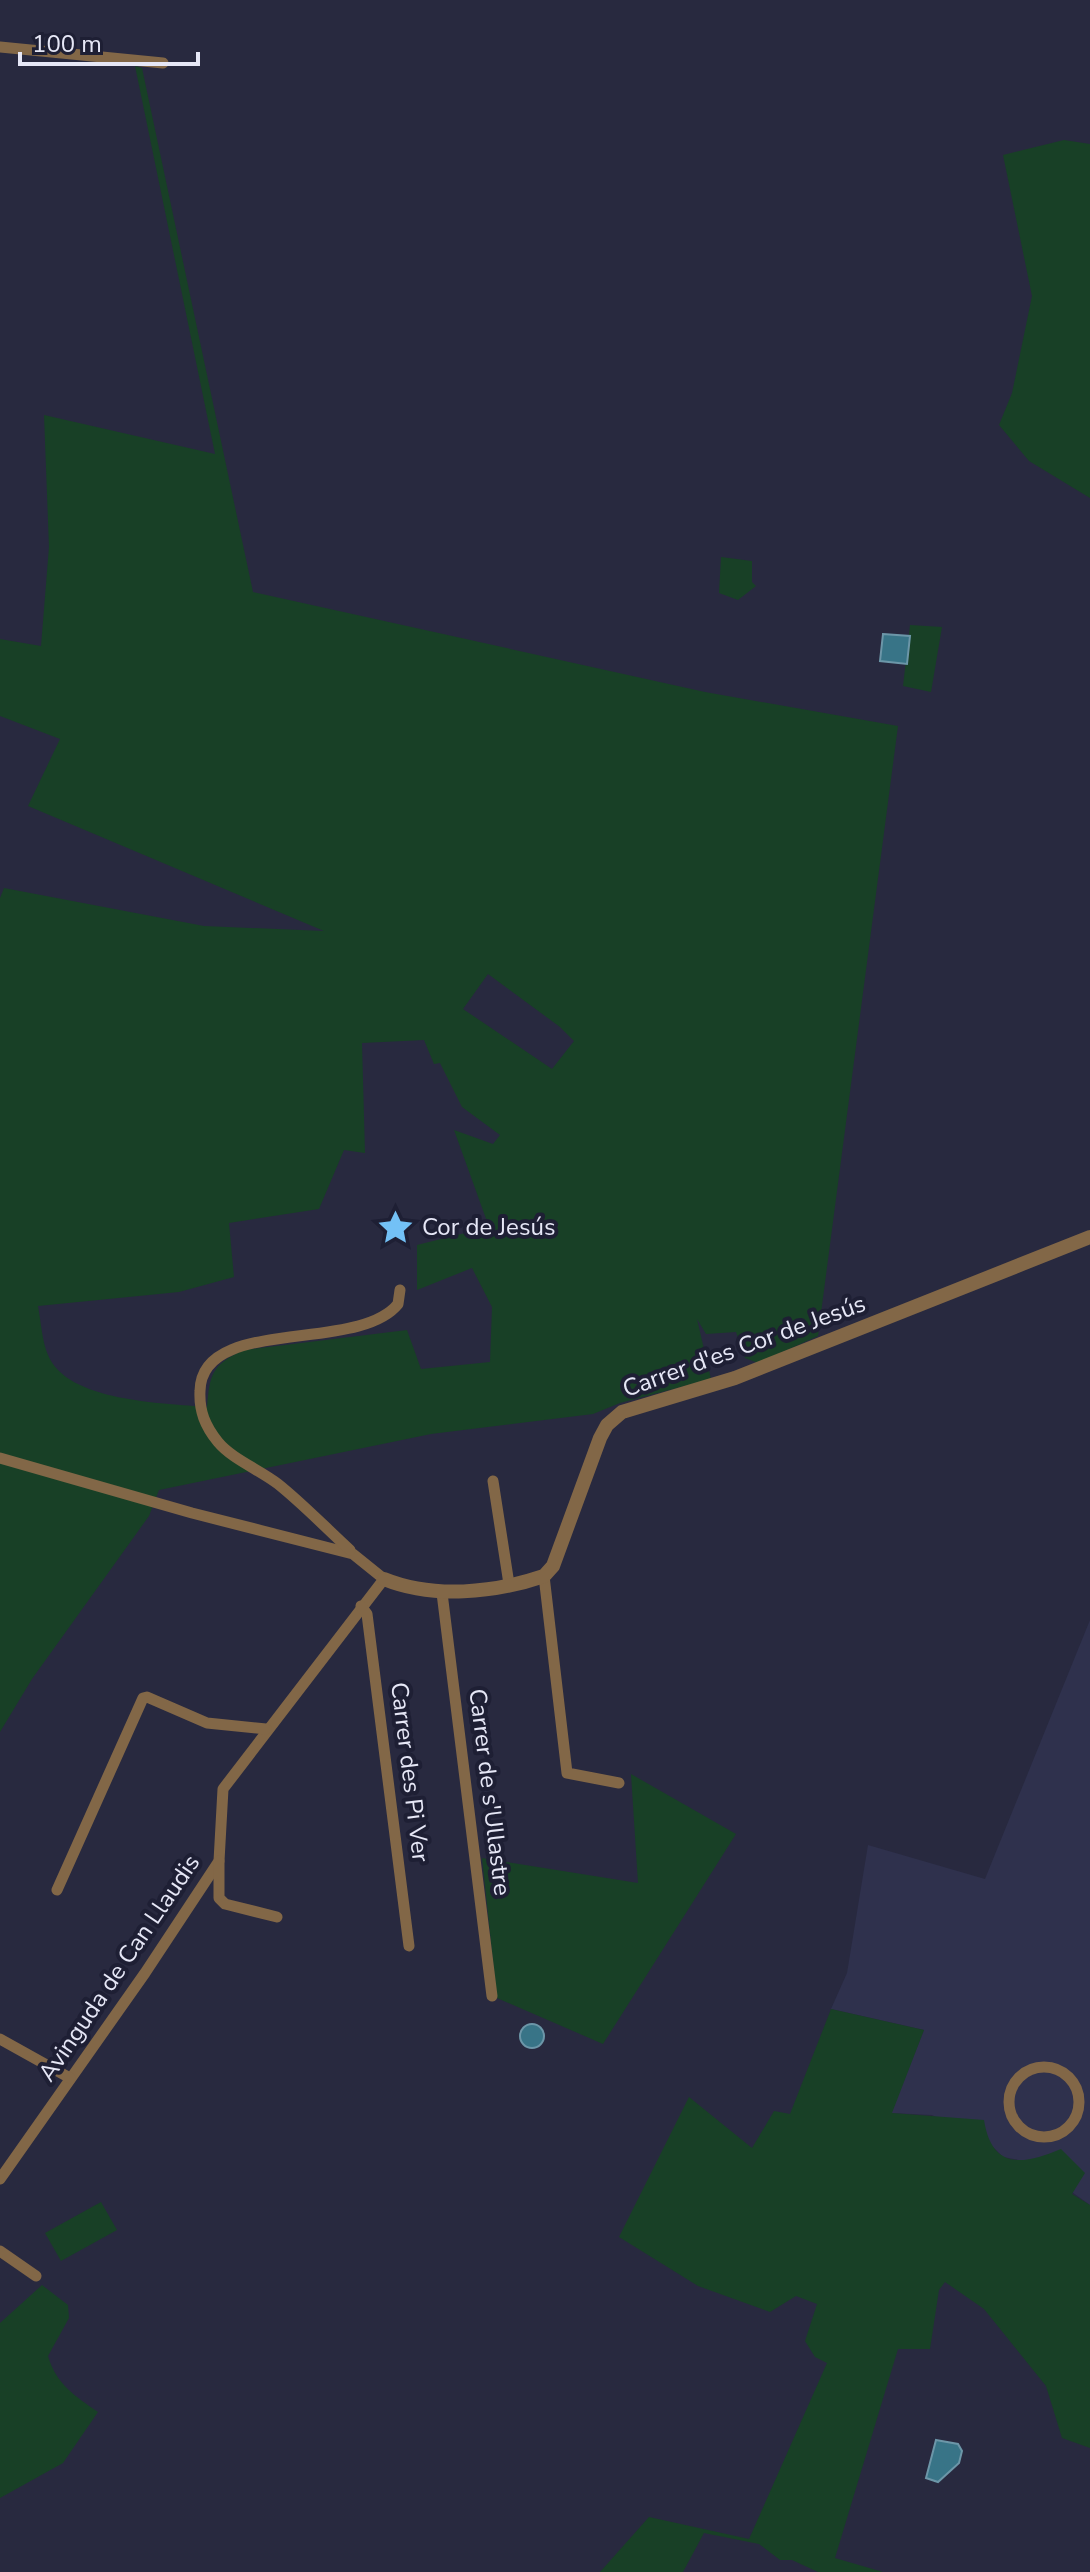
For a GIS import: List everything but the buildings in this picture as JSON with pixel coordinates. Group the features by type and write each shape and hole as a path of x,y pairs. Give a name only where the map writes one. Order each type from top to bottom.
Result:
{"street":[{"path":"0,47 163,63"},
{"name":"Carrer d'es Cor de Jesús","path":"544,1576 553,1566 600,1438 607,1425 622,1412 735,1378 1090,1237"},
{"path":"400,1290 398,1304 377,1322 236,1346 213,1361 200,1383 204,1422 220,1444 281,1487 384,1579 413,1590 442,1593 544,1576 567,1773 619,1783"},
{"path":"0,1458 353,1554"},
{"path":"493,1481 509,1584"},
{"name":"Avinguda de Can Llaudis","path":"0,2179 219,1861 223,1789 384,1579"},
{"name":"Carrer de s'Ullastre","path":"442,1593 492,1996"},
{"name":"Carrer des Pi Ver","path":"361,1606 367,1614 409,1946"},
{"path":"57,1890 143,1698 207,1723 266,1729"},
{"path":"219,1861 219,1898 225,1904 277,1917"},
{"path":"0,2039 70,2078"},
{"path":"1032,2068 1054,2068 1064,2073 1084,2095 1071,2125 1049,2137 1026,2132 1016,2124 1008,2103 1014,2082 1032,2068"},
{"path":"0,2251 36,2276"}],"shaded area":[{"path":"883,634 910,636 907,664 880,661"},
{"path":"1090,1620 1090,2205 1030,2162 1003,2157 987,2141 932,2115 891,2113 924,2030 831,2009 847,1973 868,1845 985,1879"},
{"path":"532,2024 541,2027 544,2036 541,2045 532,2048 523,2045 520,2036 523,2027"},
{"path":"936,2440 958,2444 962,2451 959,2463 938,2482 926,2478"}],"green space":[{"path":"135,66 142,68 253,592 705,692 898,726 818,1336 758,1363 745,1358 736,1332 706,1334 697,1319 711,1379 620,1403 593,1414 431,1434 159,1490 149,1516 32,1679 0,1732 0,898 4,888 204,926 324,931 28,806 60,739 0,716 0,639 41,646 49,547 44,415 215,454","holes":["488,974 560,1027 574,1041 552,1069 463,1009","424,1040 434,1064 440,1063 462,1107 500,1135 493,1144 454,1130 489,1227 417,1245 417,1290 472,1268 492,1307 490,1362 421,1369 407,1330 243,1350 224,1361 214,1372 207,1407 118,1397 95,1391 59,1371 46,1350 38,1306 179,1292 234,1277 229,1223 319,1209 344,1150 365,1153 362,1043"]},
{"path":"1064,140 1090,144 1090,498 1029,461 999,425 1012,393 1032,296 1003,155"},
{"path":"721,557 752,561 752,582 756,586 738,600 719,593"},
{"path":"910,625 942,627 931,692 903,686"},
{"path":"631,1774 736,1834 603,2044 497,1998 482,1858 638,1883"},
{"path":"831,2009 924,2030 892,2113 984,2120 994,2148 1002,2155 1022,2160 1061,2149 1085,2173 1072,2194 1090,2205 1090,2448 1062,2438 1046,2386 984,2309 945,2282 939,2290 930,2349 898,2349 835,2558 883,2572 818,2572 792,2560 780,2560 759,2544 704,2533 683,2572 600,2572 649,2517 749,2539 827,2363 815,2357 805,2341 817,2304 796,2296 770,2312 698,2286 619,2237 689,2097 752,2148 774,2111 790,2114"},
{"path":"101,2202 117,2230 61,2261 45,2233"},
{"path":"42,2285 68,2305 69,2318 48,2356 52,2366 67,2388 98,2412 63,2463 0,2498 0,2323"}],"place":[{"name":"Cor de Jesús","path":"396,1227"}]}
